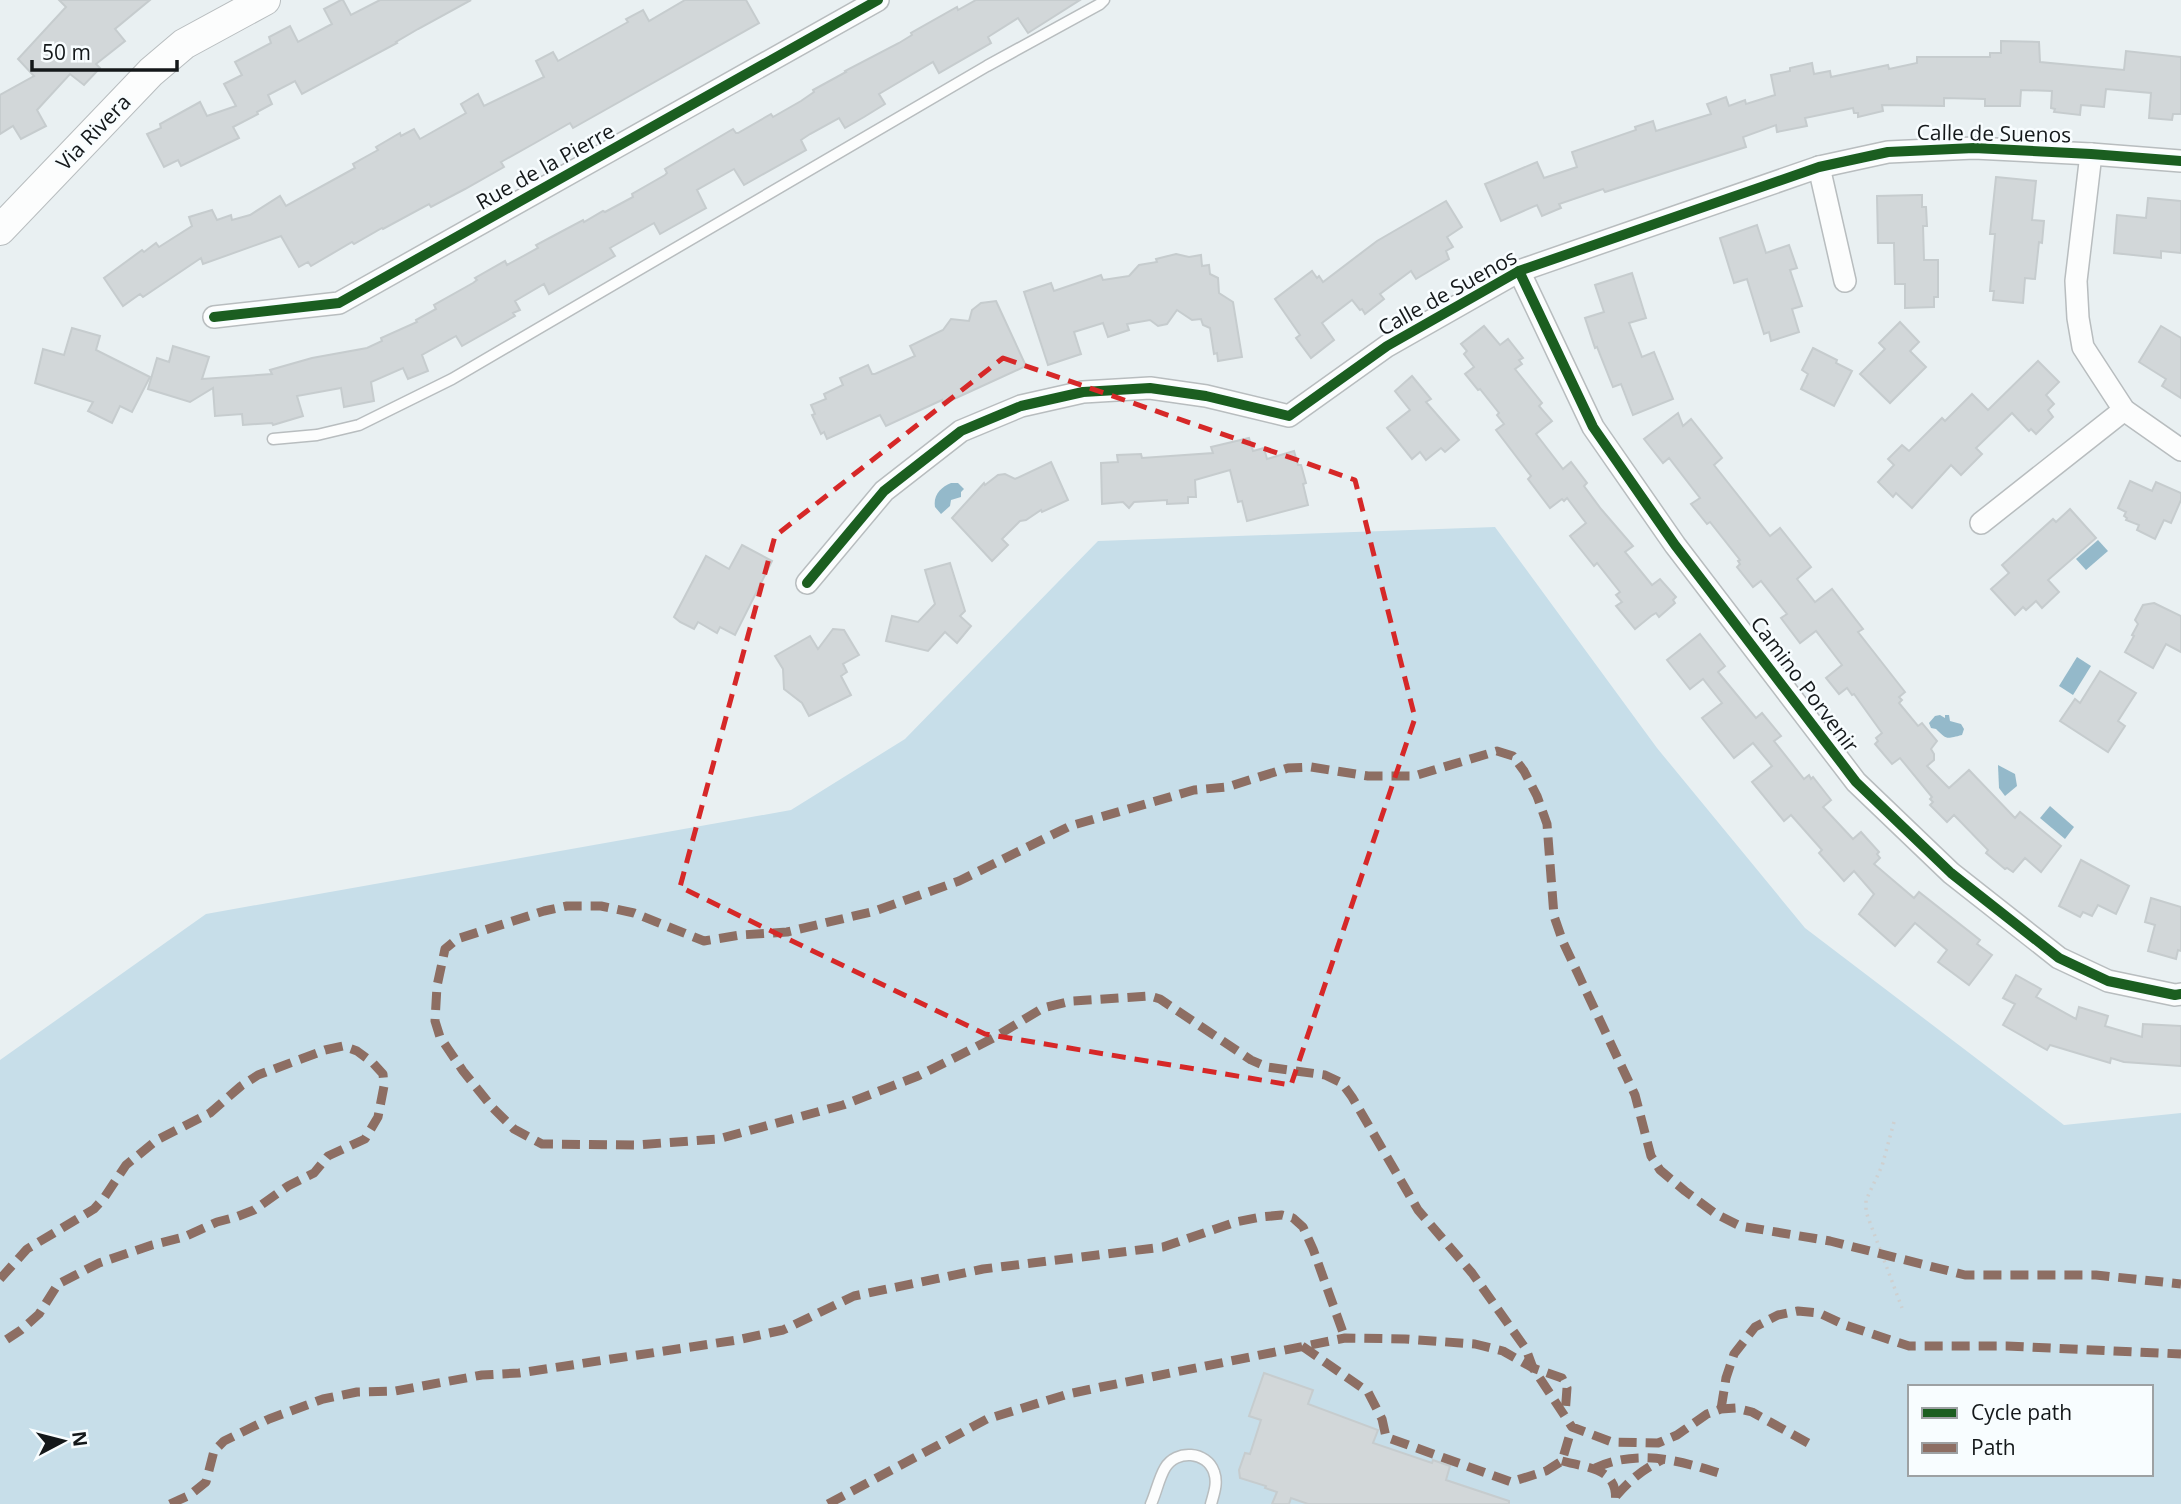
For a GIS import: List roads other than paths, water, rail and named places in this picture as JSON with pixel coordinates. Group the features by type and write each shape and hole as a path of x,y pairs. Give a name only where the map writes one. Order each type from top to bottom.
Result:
{"street":[{"name":"Via Rivera","path":"6,214 184,44 265,0"},
{"name":"Rue de la Pierre","path":"215,317 339,303 878,0"},
{"name":"Calle de Suenos","path":"807,583 884,491 961,431 1021,405 1083,392 1150,388 1206,396 1289,416 1387,346 1519,271 1819,167 1888,152 1974,148 2181,161"},
{"path":"2091,154 2076,281 2083,347 2124,410 2181,450"},
{"path":"1819,167 1845,281"},
{"name":"Camino Porvenir","path":"1519,271 1593,427 1675,545 1856,782 1951,873 2059,958 2108,981 2181,994"},
{"path":"1981,523 2124,410"}],"lane":[{"path":"273,439 317,435 359,425 452,379 1104,0"},
{"path":"1151,1504 1166,1466 1187,1454 1207,1461 1214,1471 1216,1485 1211,1504"}]}
